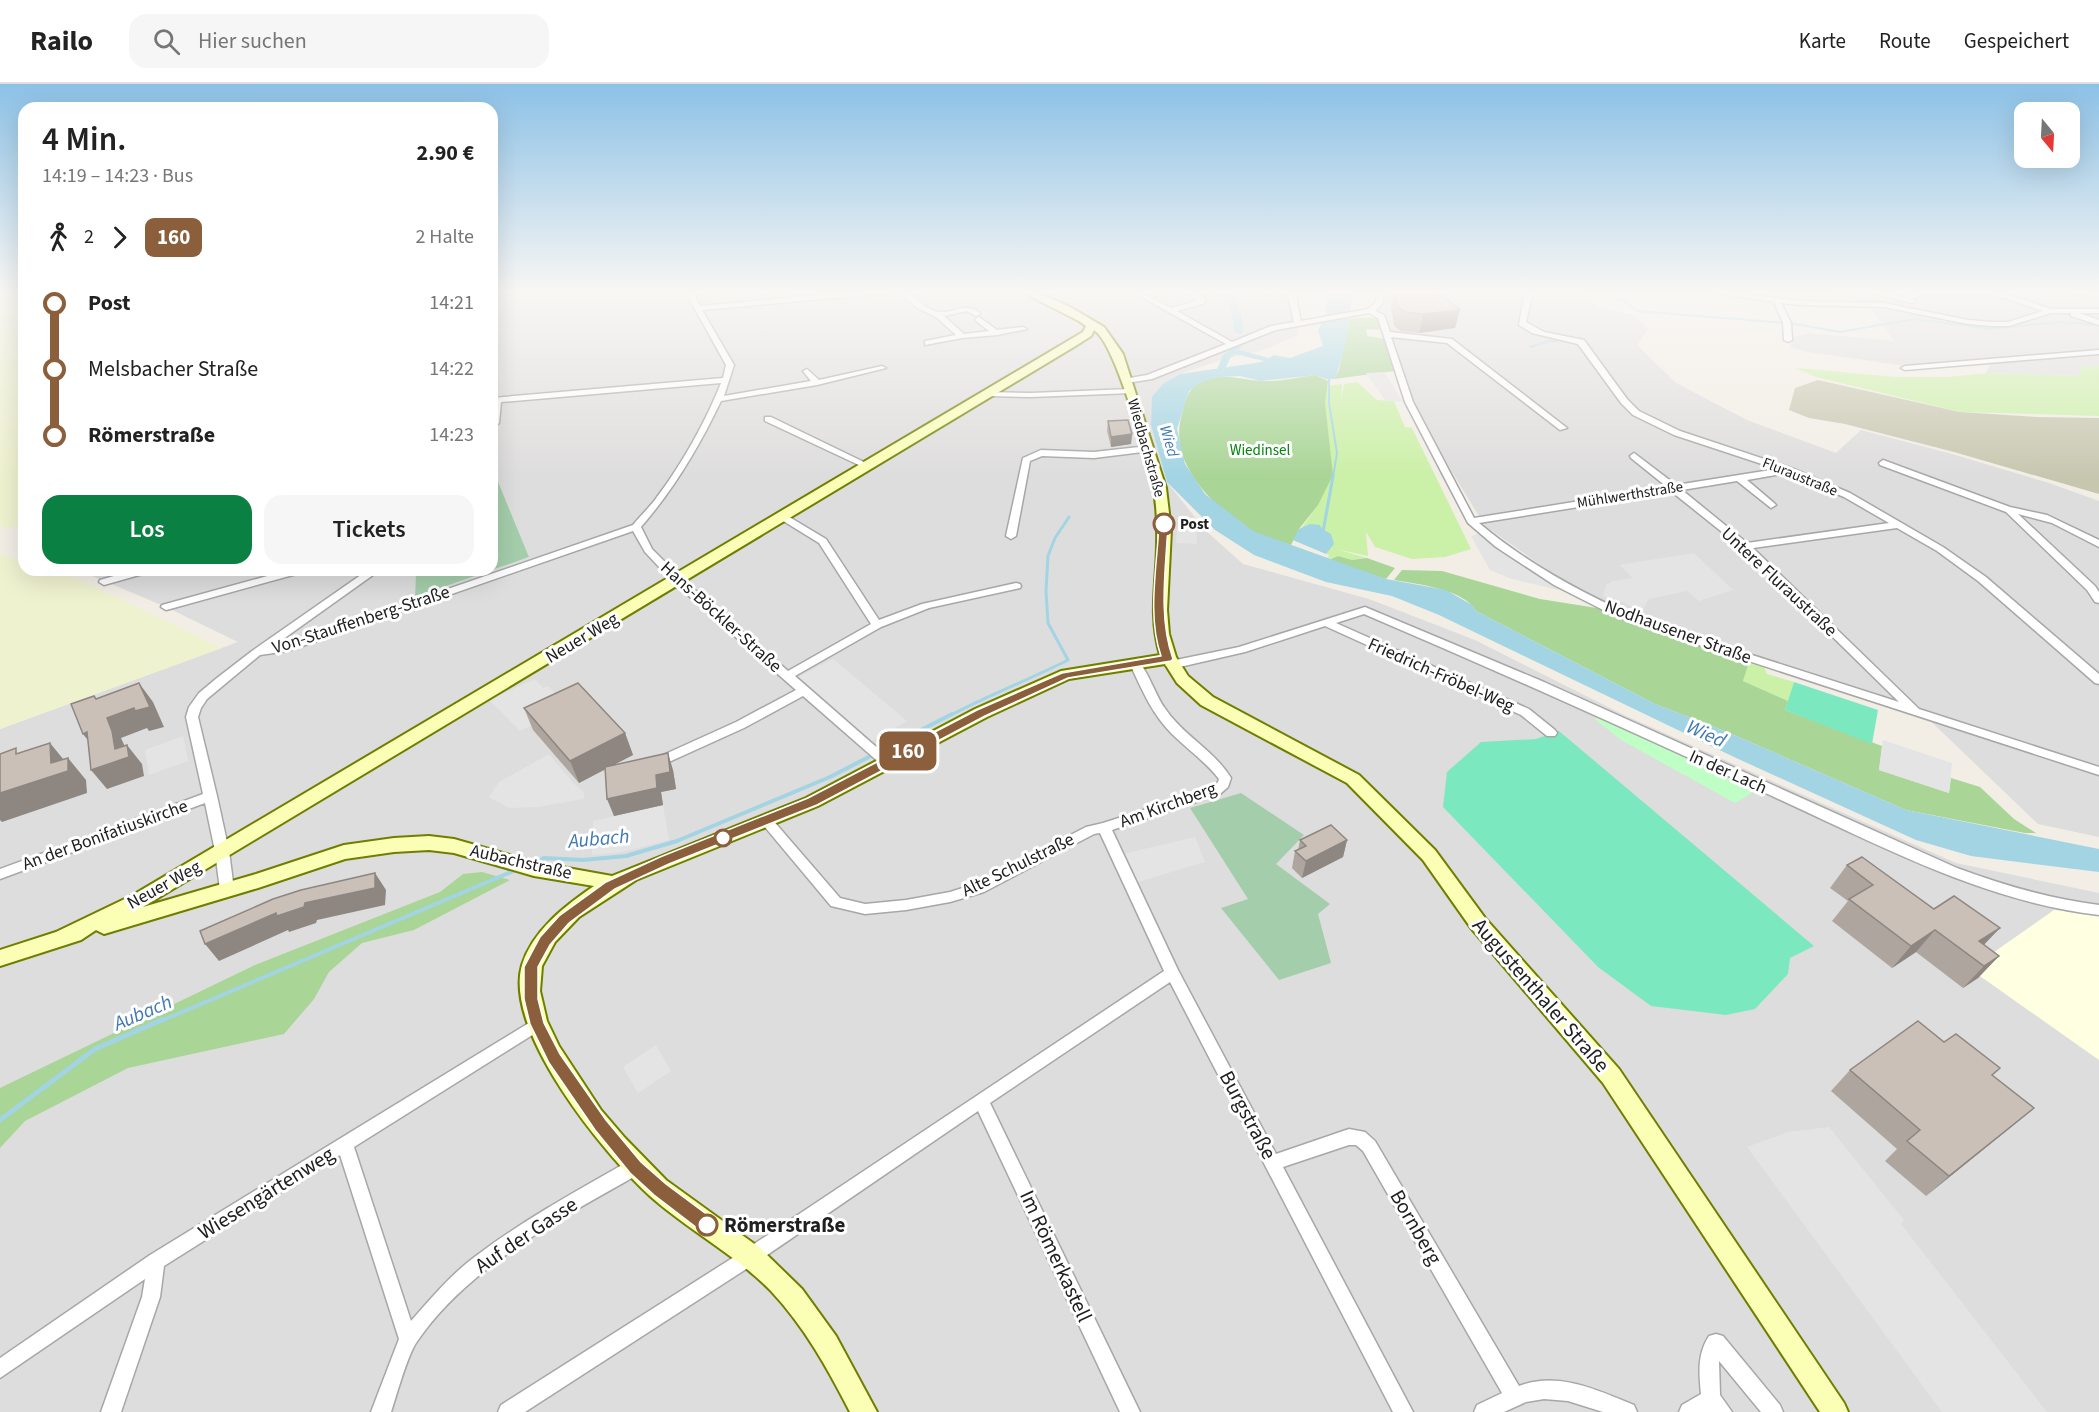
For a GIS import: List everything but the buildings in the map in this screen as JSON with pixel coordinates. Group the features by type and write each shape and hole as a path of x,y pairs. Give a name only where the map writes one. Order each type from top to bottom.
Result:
{"street":[{"path":"636,526 663,496 718,399 730,372 730,365 723,353"},
{"name":"Neuer Weg","path":"63,937 140,900 1056,353"},
{"name":"Wiedbachstraße","path":"1115,353 1128,386 1162,500 1164,525 1159,606 1161,641 1169,662"},
{"path":"988,394 1031,395 1128,386 1208,353"},
{"name":"Nodhausener Straße","path":"1394,353 1409,402 1471,521 1509,552 1558,583 1615,612 1656,628 2099,771"},
{"path":"1465,353 1563,428"},
{"name":"Fluraustraße","path":"1589,353 1623,401 1636,413 1677,433 1788,470 1846,495 1940,549 1982,579 2099,680"},
{"path":"1905,368 2087,353"},
{"path":"718,399 817,383 882,369"},
{"path":"807,371 817,383"},
{"path":"498,401 726,380"},
{"path":"768,419 866,465"},
{"path":"1011,536 1026,460 1041,453 1094,455 1148,449"},
{"name":"Untere Fluraustraße","path":"1634,456 1744,546 1918,714"},
{"path":"1883,463 2008,510 2021,510 2063,525 2099,544"},
{"name":"Mühlwerthstraße","path":"1471,521 1788,470"},
{"path":"1738,477 1771,505"},
{"path":"2008,510 2095,588 2099,600"},
{"path":"783,517 823,541 877,625"},
{"path":"1744,546 1897,525"},
{"name":"Hans-Böckler-Straße","path":"636,526 648,550 677,580 879,755"},
{"name":"Von-Stauffenberg-Straße","path":"498,574 636,526"},
{"path":"104,582 125,576"},
{"path":"166,607 278,576"},
{"path":"227,890 222,851 192,717 195,707 203,696 256,653 366,576"},
{"name":"Von-Stauffenberg-Straße","path":"256,653 284,649 493,576"},
{"path":"787,676 877,625 926,606 1016,586"},
{"name":"In der Lach","path":"1327,623 1365,610 1532,682 1952,872 2010,893 2063,907 2099,910"},
{"path":"864,1412 835,1356 781,1283 751,1256 660,1190 635,1167 578,1095 537,1024 531,999 531,967 545,941 564,920 610,885 664,860 812,801 879,755 1066,675 1241,650 1327,623"},
{"name":"Friedrich-Fröbel-Weg","path":"1327,623 1525,712 1551,733"},
{"name":"Augustenthaler Straße","path":"1169,662 1190,690 1207,701 1353,779 1429,855 1478,923 1611,1076 1835,1412"},
{"name":"Am Kirchberg","path":"1098,829 1216,790 1224,784 1225,778 1221,772 1173,727 1149,694 1136,664"},
{"path":"653,764 740,725 803,691"},
{"name":"An der Bonifatiuskirche","path":"0,874 210,796"},
{"name":"Alte Schulstraße","path":"766,821 836,902 865,909 950,897 979,888 1098,829"},
{"name":"Burgstraße","path":"1098,829 1403,1412"},
{"name":"Aubachstraße","path":"0,958 345,852 394,845 429,843 454,846 534,869 605,881 610,885"},
{"path":"508,1412 751,1256 1172,973"},
{"name":"Wiesengärtenweg","path":"0,1369 156,1261 537,1024"},
{"name":"Im Römerkastell","path":"981,1101 1130,1412"},
{"name":"Bornberg","path":"1273,1162 1349,1137 1359,1137 1369,1146 1515,1398"},
{"path":"345,1143 408,1340"},
{"name":"Auf der Gasse","path":"381,1412 408,1340 438,1303 484,1260 549,1216 635,1167"},
{"path":"111,1412 151,1297 156,1261"},
{"path":"1689,1412 1717,1405 1710,1357 1712,1347 1716,1343 1773,1412"},
{"path":"1484,1412 1532,1391 1561,1390 1576,1392 1627,1412"}],"shaded area":[{"path":"0,353 18,353 18,525 8,529 0,526"},
{"path":"498,353 1251,353 1224,359 1180,374 1151,425 1167,482 1206,531 1243,564 1369,599 1475,640 1624,715 1956,863 2099,893 2099,1412 0,1412 0,729 238,642 166,607 92,576 416,576 415,597 475,576 498,576 498,568 529,557 498,482"},
{"path":"1396,353 1645,353 1676,383 1747,420 1836,453 1861,430 1952,454 2049,483 2099,501 2099,837 2038,824 1919,710 1621,612 1556,576 1485,526 1435,444 1411,395"},
{"path":"1816,353 2099,353 2099,366 2080,367 2081,376 1986,373 1992,360 1905,366"},
{"path":"1384,372 1403,402 1385,400 1366,373"},
{"path":"1818,380 1960,412 2099,418 2099,494 1954,452 1845,424 1809,418 1789,410 1795,388"},
{"path":"498,482 529,557 498,568"},
{"path":"1177,517 1196,526 1197,544 1176,543 1177,528 1180,528"},
{"path":"1478,534 1560,587 1558,590 1509,578 1490,570 1471,536"},
{"path":"1694,553 1733,590 1699,601 1687,591 1649,599 1641,613 1625,603 1603,596 1606,585 1613,581 1633,578 1619,565"},
{"path":"0,554 18,560 18,576 69,576 78,579 222,648 0,729"},
{"path":"416,576 475,576 415,597"},
{"path":"833,659 907,721 872,741 798,677"},
{"path":"535,679 543,688 548,686 568,707 520,731 489,700"},
{"path":"183,736 188,761 149,775 145,750"},
{"path":"1883,740 1952,763 1949,793 1879,770"},
{"path":"549,754 574,784 584,792 584,799 537,807 509,808 489,797 499,782"},
{"path":"1241,793 1304,835 1276,864 1330,904 1318,914 1331,963 1279,980 1221,908 1248,899 1190,808"},
{"path":"663,805 669,840 622,852 592,855 593,821"},
{"path":"1195,837 1205,862 1138,882 1123,854"},
{"path":"2054,910 2099,915 2099,1060 1970,969"},
{"path":"656,1045 671,1071 638,1093 623,1067"},
{"path":"1829,1127 1904,1220 1901,1224 2047,1412 1942,1412 1747,1147 1788,1132"}],"green space":[{"path":"1343,353 1389,353 1395,371 1334,379 1339,370"},
{"path":"2099,366 2099,416 1961,412 1816,377 1796,368 1897,377 1947,377 1986,373 2080,376 2080,367"},
{"name":"Wiedinsel","path":"1316,375 1328,381 1325,403 1333,475 1318,505 1299,529 1291,545 1252,531 1222,509 1209,496 1187,466 1181,450 1179,432 1187,397 1199,383 1208,379 1230,377 1269,381"},
{"path":"1357,382 1377,400 1394,401 1405,427 1412,428 1471,549 1445,557 1412,559 1375,547 1366,532 1368,556 1336,549 1367,558 1352,560 1338,556 1328,559 1329,555 1293,540 1318,505 1328,449 1327,427 1223,410 1342,384 1341,400 1344,384"},
{"path":"1338,556 1352,560 1367,558 1395,568 1386,579 1328,560"},
{"path":"1402,570 1442,571 1540,599 1603,609 1622,620 1749,662 1743,681 1788,701 1785,710 1882,746 1879,770 1949,793 1951,778 1980,787 2014,819 2036,833 2025,833 1906,810 1727,732 1655,704 1476,611 1461,597 1439,589 1394,580"},
{"path":"1748,663 1764,667 1767,674 1794,682 1788,701 1743,681"},
{"path":"1794,682 1878,710 1872,744 1785,710"},
{"path":"1598,716 1755,791 1735,803 1621,740 1595,719"},
{"path":"1559,731 1814,946 1790,958 1788,974 1755,1009 1726,1015 1651,1006 1598,967 1443,807 1447,772 1481,742 1536,739"},
{"path":"482,872 510,880 414,930 362,943 329,972 314,999 284,1034 128,1068 25,1121 0,1148 0,1088 255,965 440,892 463,874"}],"water":[{"path":"1304,353 1343,353 1334,379 1316,375 1261,381 1240,376 1217,377 1199,383 1189,391 1177,429 1185,464 1205,494 1253,531 1386,579 1446,590 1472,605 1476,611 1655,704 1727,732 1906,810 2099,849 2099,872 1971,856 1916,840 1734,757 1439,615 1392,596 1326,582 1254,555 1215,530 1167,482 1151,425 1152,397 1163,384 1180,374 1262,362 1274,355 1290,358"},
{"path":"1310,524 1320,525 1322,529 1331,534 1334,544 1326,554 1293,540 1299,529"}],"waterway":[{"path":"1220,372 1226,357 1230,353"},
{"path":"1242,353 1284,363"},
{"name":"Wied","path":"1329,374 1329,403 1337,453 1333,477"},
{"name":"Wied","path":"1323,532 1333,476"},
{"name":"Aubach","path":"949,716 1068,660 1048,623 1046,591 1048,556 1055,538 1069,517"},
{"name":"Aubach","path":"531,863 544,858 583,860 626,856 677,841 830,777 952,714"},
{"name":"Aubach","path":"161,1021 518,869"},
{"name":"Aubach","path":"0,1120 95,1049 164,1019"}],"bus line":[{"name":"160","path":"707,1225 660,1190 635,1167 600,1125 555,1058 537,1024 531,999 531,967 545,941 564,920 610,885 664,860 812,801 981,713 1066,675 1167,659 1161,641 1159,606 1164,524"}],"place":[{"name":"Post","path":"1164,524"},
{"name":"Römerstraße","path":"707,1225"}]}
